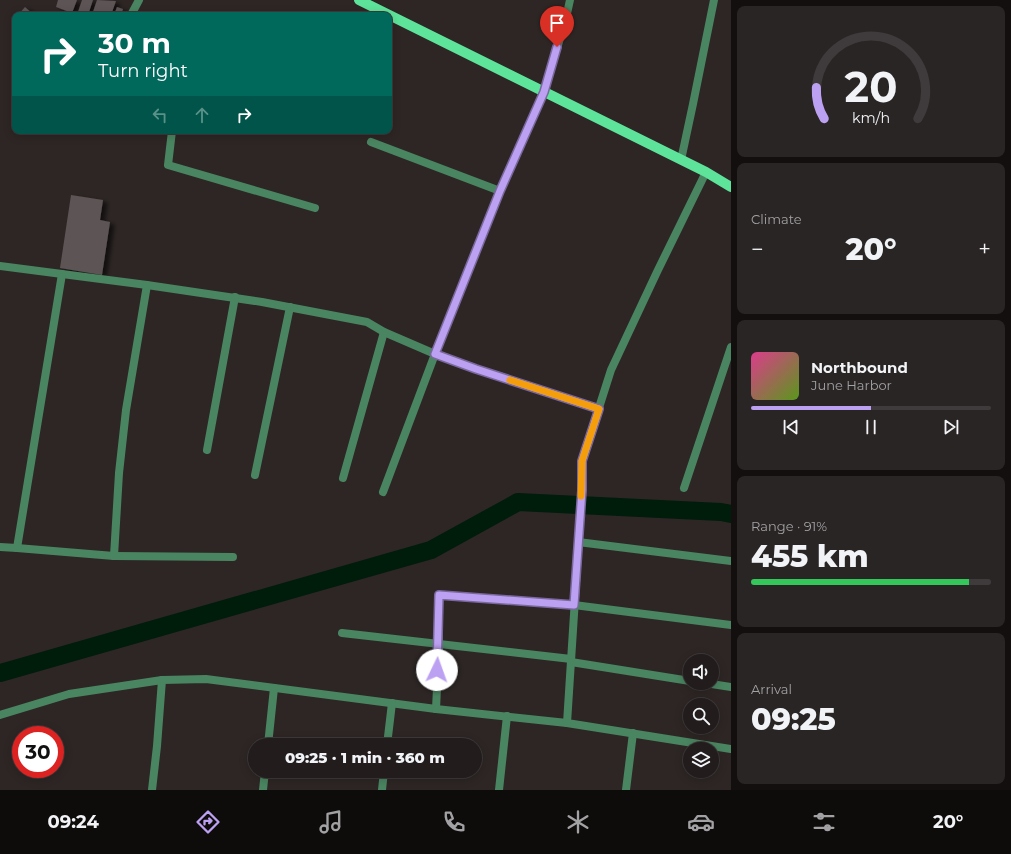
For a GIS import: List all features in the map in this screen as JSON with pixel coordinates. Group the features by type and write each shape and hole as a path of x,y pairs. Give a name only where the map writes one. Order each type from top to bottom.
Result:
{"main road":[{"path":"359,0 383,12"},
{"path":"392,16 706,172 731,187"}],"street":[{"path":"133,12 139,0"},
{"path":"383,492 435,354 500,191 544,92 570,0"},
{"path":"680,160 714,0"},
{"path":"172,134 168,165 315,208"},
{"path":"371,142 500,191"},
{"path":"567,723 582,490 582,461 611,370 706,172"},
{"path":"0,266 235,297 367,322 384,332 435,354 599,409"},
{"path":"17,548 62,274"},
{"path":"114,556 119,473 126,410 147,285"},
{"path":"207,450 235,297"},
{"path":"255,476 290,307"},
{"path":"343,478 384,332"},
{"path":"684,488 731,347"},
{"path":"578,542 731,562"},
{"path":"0,548 114,556 232,557"},
{"path":"436,709 439,644 439,595 574,605 731,625"},
{"path":"342,633 571,660 683,680"},
{"path":"0,715 69,694 162,680 206,679 436,709 567,723 731,748"},
{"path":"152,790 162,680"},
{"path":"719,685 731,687"},
{"path":"269,738 274,688"},
{"path":"388,738 392,703"},
{"path":"498,790 507,716"},
{"path":"626,790 633,733"},
{"path":"263,790 264,778"},
{"path":"382,790 383,778"}],"building":[{"path":"58,0 77,0 72,12 56,7"},
{"path":"82,0 93,0 89,12 78,12"},
{"path":"97,0 116,1 112,12 93,12"},
{"path":"25,7 31,12 21,12"},
{"path":"117,7 123,9 122,12 115,12"},
{"path":"71,195 103,200 100,220 110,222 102,275 60,268"}],"waterway":[{"path":"0,673 431,550 518,502 721,512 731,514"}],"slow traffic":[{"path":"510,380 599,409 582,461 581,496"}],"route":[{"path":"437,670 439,644 439,595 574,605 582,490 582,461 599,409 435,354 500,191 544,92 557,47"}]}
